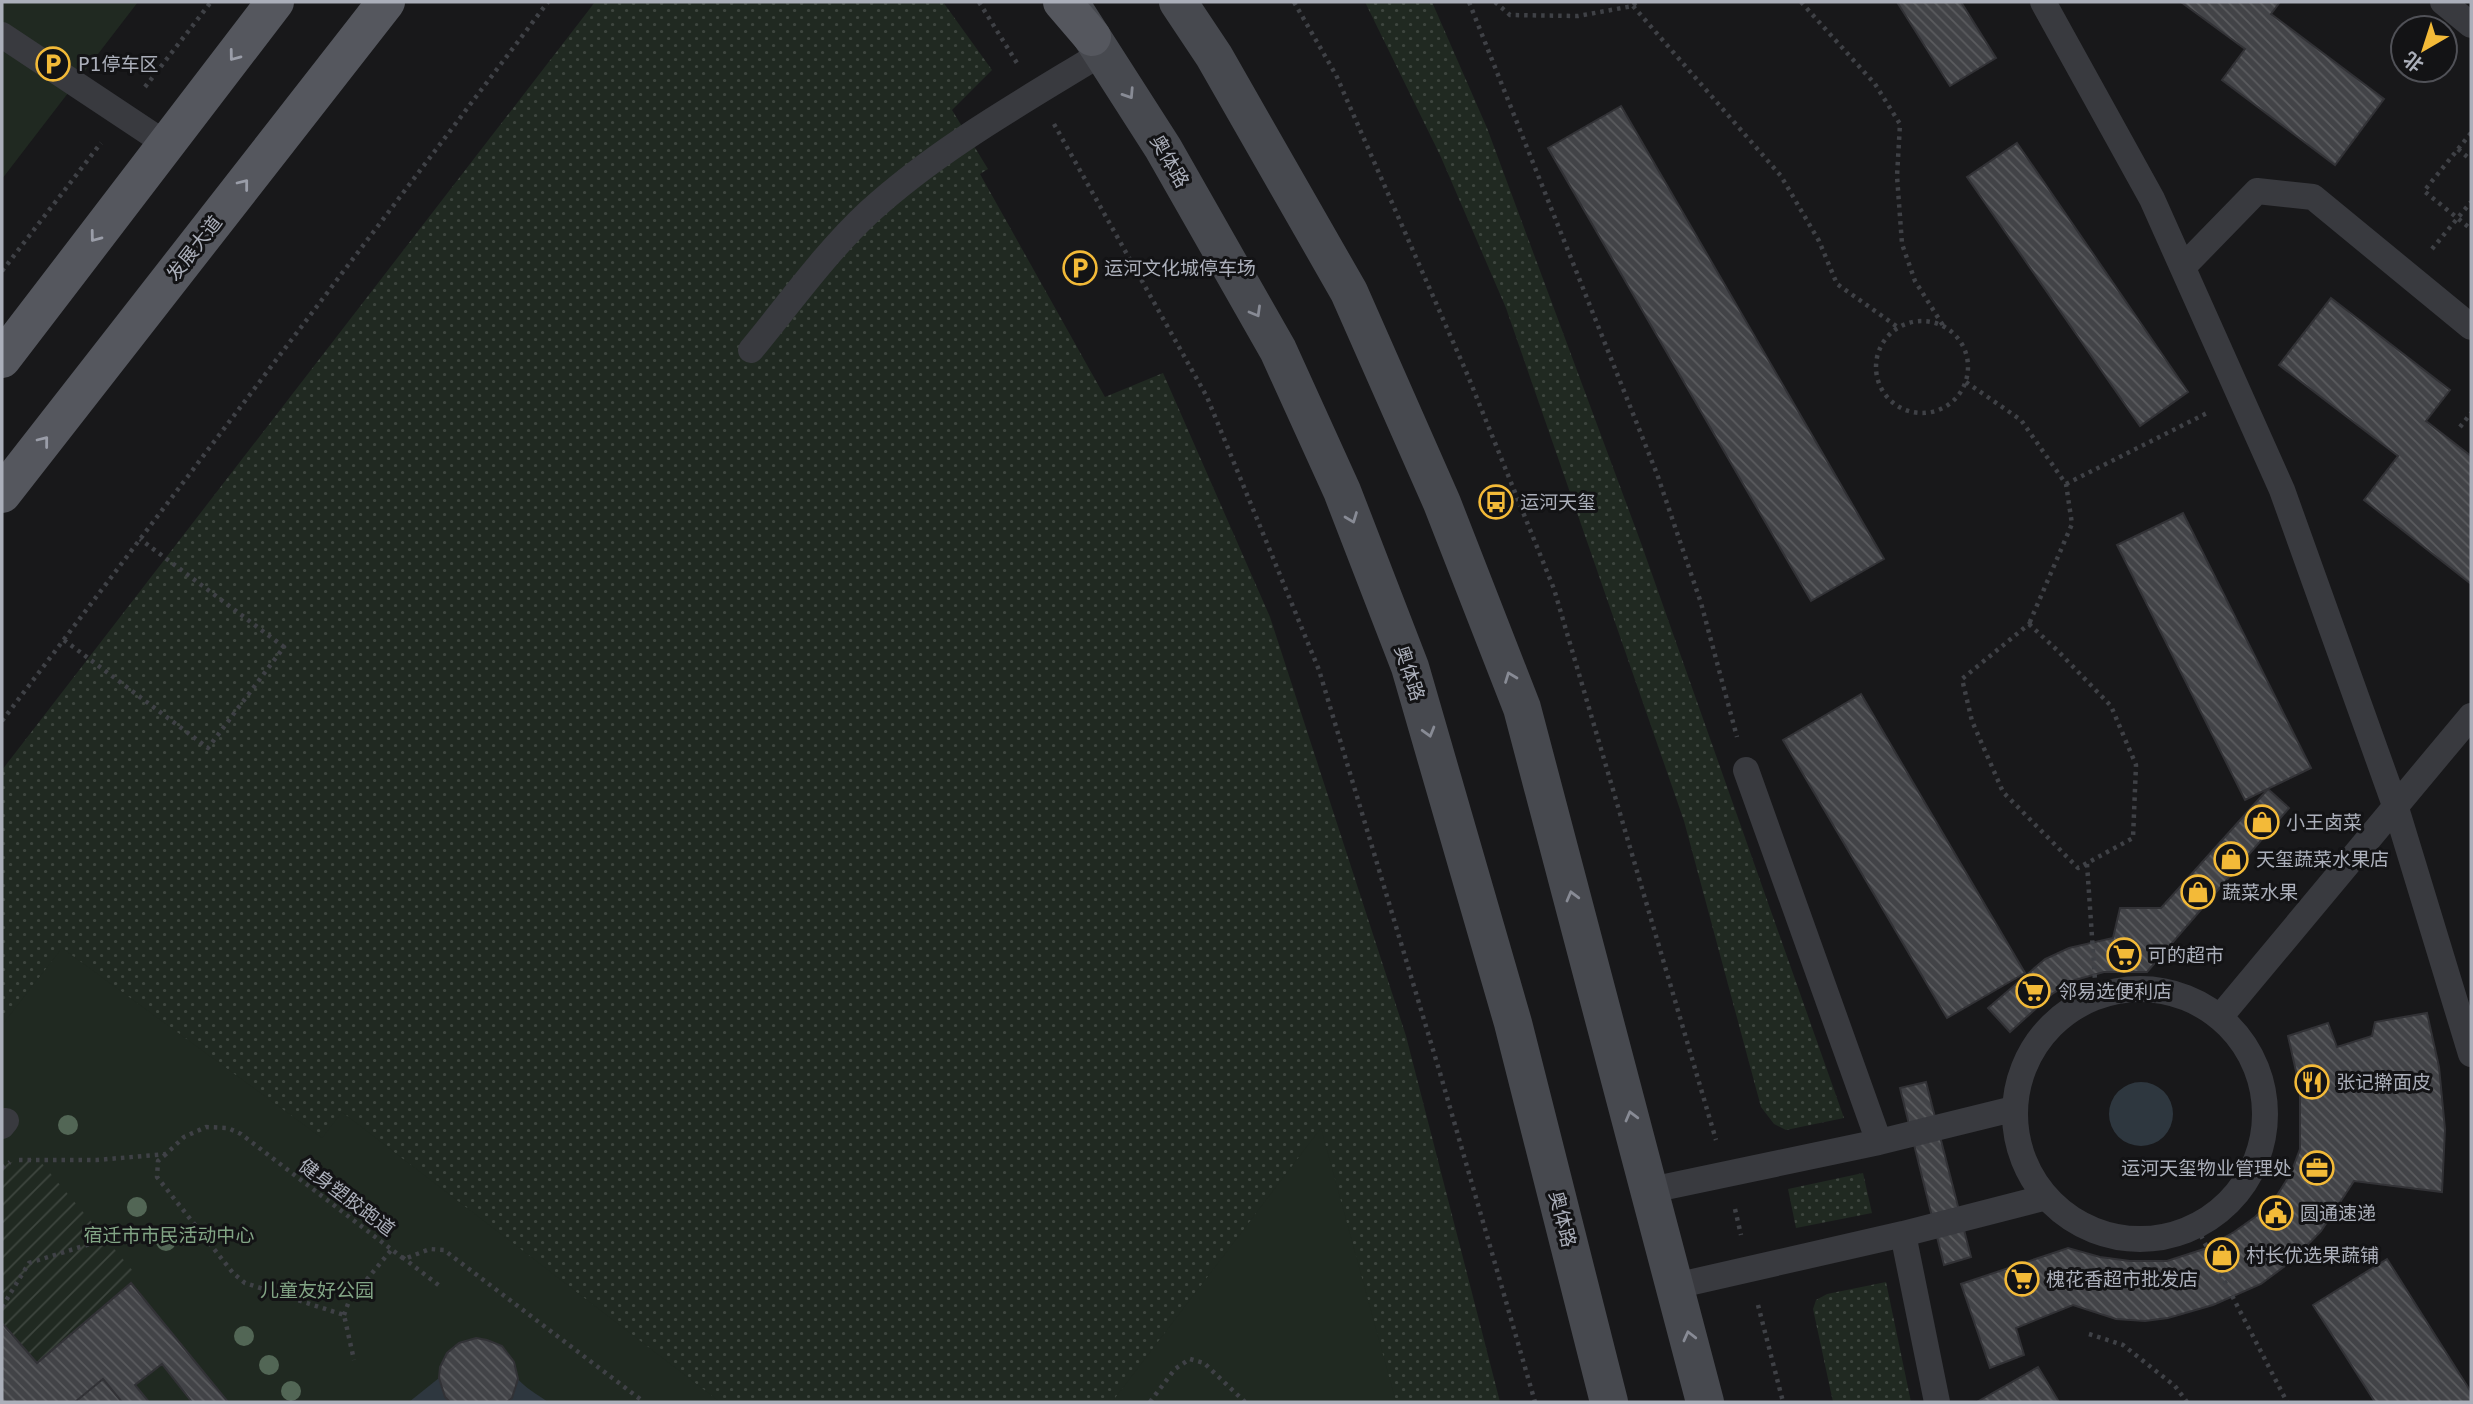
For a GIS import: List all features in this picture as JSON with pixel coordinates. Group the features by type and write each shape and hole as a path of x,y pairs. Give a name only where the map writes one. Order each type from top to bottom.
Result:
{"main road":[{"path":"2,359 275,2"},
{"path":"1062,2 1097,45"},
{"name":"奥体路","path":"1070,2 1163,148 1278,350 1342,491 1410,667 1513,1023 1609,1402"},
{"path":"1178,2 1214,56 1349,292 1442,503 1522,708 1705,1402"},
{"name":"发展大道","path":"2,494 380,11"}],"lane":[{"path":"2043,2 2152,198 2282,490 2396,808 2471,1054"},
{"path":"2443,2 2471,25"},
{"path":"2,35 166,144"},
{"path":"751,350 867,213 949,150 1036,94 1097,45"},
{"path":"2183,267 2257,191 2313,197 2471,327"},
{"path":"2220,1017 2471,716"},
{"path":"1746,770 1879,1142"},
{"path":"2144,988 2199,1003 2220,1017 2240,1037 2260,1076 2266,1104 2262,1148 2250,1179 2210,1221 2197,1228 2150,1241 2096,1234 2043,1198 2016,1143 2012,1110 2028,1052 2056,1018 2081,1001 2096,995 2144,988"},
{"path":"1650,1190 1879,1142 2012,1110"},
{"path":"1675,1286 1903,1234 2043,1198"},
{"path":"1903,1234 1937,1402"}],"path":[{"path":"2,721 548,2"},
{"path":"979,2 1036,94 1207,397 1319,670 1535,1402"},
{"path":"1294,2 1336,75 1468,376 1555,590 1726,1174 1783,1402"},
{"path":"1469,2 1657,474 1701,603 1746,770"},
{"path":"1494,2 1510,15 1577,16 1635,4 1781,176 1819,241 1837,284 1899,328"},
{"path":"1801,2 1875,84 1900,124 1897,176 1902,244 1915,281 1944,327 1956,337 1965,350 1968,366 1966,382 1949,405 1936,411 1921,413 1907,411 1894,404 1884,393 1878,380 1876,365 1879,351 1886,339 1899,328 1913,322 1929,322 1944,327"},
{"path":"2471,133 2424,191 2471,229"},
{"path":"2458,149 2471,160"},
{"path":"2409,276 2471,202"},
{"path":"1966,382 2021,420 2066,484 2072,524 2029,624 1962,679 1969,710 2004,792 2078,868 2133,838 2136,765 2111,706 2029,624"},
{"path":"2066,484 2241,396"},
{"path":"2460,427 2471,413"},
{"path":"64,640 208,748 284,647 140,539"},
{"path":"2087,864 2096,995"},
{"name":"健身塑胶跑道","path":"166,1154 184,1136 206,1126 228,1128 241,1134 404,1259 430,1249 444,1250 644,1402"},
{"path":"2,1168 8,1163 23,1159 97,1160 166,1154"},
{"path":"166,1154 158,1161 157,1177 233,1273 245,1283 344,1315"},
{"path":"2197,1228 2287,1402"},
{"path":"2,1307 29,1264 106,1239"},
{"path":"354,1360 344,1315 349,1301 392,1249"},
{"path":"404,1259 441,1287"},
{"path":"2089,1334 2123,1345 2175,1386 2187,1402"},
{"path":"1150,1402 1175,1369 1190,1359 1204,1363 1245,1402"}],"green space":[{"path":"2,2 138,2 2,179"},
{"path":"595,2 943,2 992,70 952,110 988,169 980,174 1105,397 1163,373 1270,617 1406,1036 1500,1402 594,1402 2,1047 2,770"},
{"path":"1365,2 1432,2 1487,128 1641,543 1844,1118 1786,1130 1774,1124 1761,1107 1684,821 1506,308 1440,155"},
{"name":"宿迁市市民活动中心","path":"62,948 322,1138 342,1112 720,1402 2,1402 2,1025"},
{"path":"1321,1128 1396,1402 1112,1402"},
{"path":"23,1159 39,1160 138,1277 37,1363 2,1323 2,1168 8,1163"},
{"path":"1863,1173 1872,1213 1796,1228 1788,1189"},
{"path":"1886,1282 1911,1402 1833,1402 1813,1309 1816,1300 1827,1294"}],"shaded area":[{"path":"2135,1082 2147,1082 2164,1091 2171,1102 2171,1126 2164,1137 2147,1146 2135,1146 2123,1141 2114,1132 2109,1120 2109,1108 2114,1096 2123,1087"},
{"path":"476,1338 500,1347 517,1378 548,1402 409,1402 439,1378 443,1362 450,1351 461,1343"}],"building":[{"path":"1897,2 1961,2 1996,58 1950,86"},
{"path":"2181,2 2280,2 2271,14 2384,99 2335,165 2222,80 2245,49"},
{"path":"1621,106 1884,559 1811,601 1548,148"},
{"path":"2017,143 2188,392 2140,426 1967,177"},
{"path":"2331,298 2450,390 2426,421 2471,456 2471,584 2364,500 2398,456 2279,365"},
{"path":"2183,513 2311,768 2245,800 2117,545"},
{"path":"1861,694 2025,973 1947,1018 1783,740"},
{"path":"2268,789 2289,808 2147,972 2104,972 2075,980 2052,994 2010,1032 1988,1008 2045,959 2069,948 2113,938 2120,908 2161,908"},
{"path":"2427,1013 2439,1067 2445,1129 2442,1192 2354,1181 2321,1231 2293,1260 2261,1284 2213,1305 2168,1318 2145,1321 2116,1319 2073,1305 2016,1328 2024,1355 1990,1368 1961,1284 2068,1248 2100,1257 2130,1261 2167,1261 2204,1249 2234,1232 2276,1197 2291,1173 2300,1149 2300,1089 2288,1036 2328,1023 2337,1047 2372,1036 2375,1022"},
{"path":"1926,1082 1971,1257 1944,1265 1900,1088"},
{"path":"2387,1259 2471,1392 2471,1402 2375,1402 2313,1305"},
{"name":"宿迁市市民活动中心","path":"131,1283 228,1402 192,1402 162,1364 135,1385 149,1402 2,1402 2,1323 37,1363"},
{"path":"476,1338 502,1346 514,1362 518,1379 512,1398 507,1402 450,1402 445,1397 439,1378 440,1367 447,1353 459,1343"},
{"path":"2038,1367 2059,1402 1977,1402"},
{"path":"103,1379 122,1402 75,1402"}],"place":[{"name":"P1停车区","path":"53,64"},
{"name":"运河文化城停车场","path":"1080,268"},
{"name":"运河天玺","path":"1496,502"},
{"name":"小王卤菜","path":"2262,822"},
{"name":"天玺蔬菜水果店","path":"2231,859"},
{"name":"蔬菜水果","path":"2198,892"},
{"name":"可的超市","path":"2124,955"},
{"name":"邻易选便利店","path":"2033,991"},
{"name":"张记擀面皮","path":"2312,1082"},
{"name":"运河天玺物业管理处","path":"2317,1168"},
{"name":"圆通速递","path":"2276,1213"},
{"name":"村长优选果蔬铺","path":"2222,1255"},
{"name":"槐花香超市批发店","path":"2022,1279"}],"park label":[{"name":"儿童友好公园","path":"317,1290"}]}
